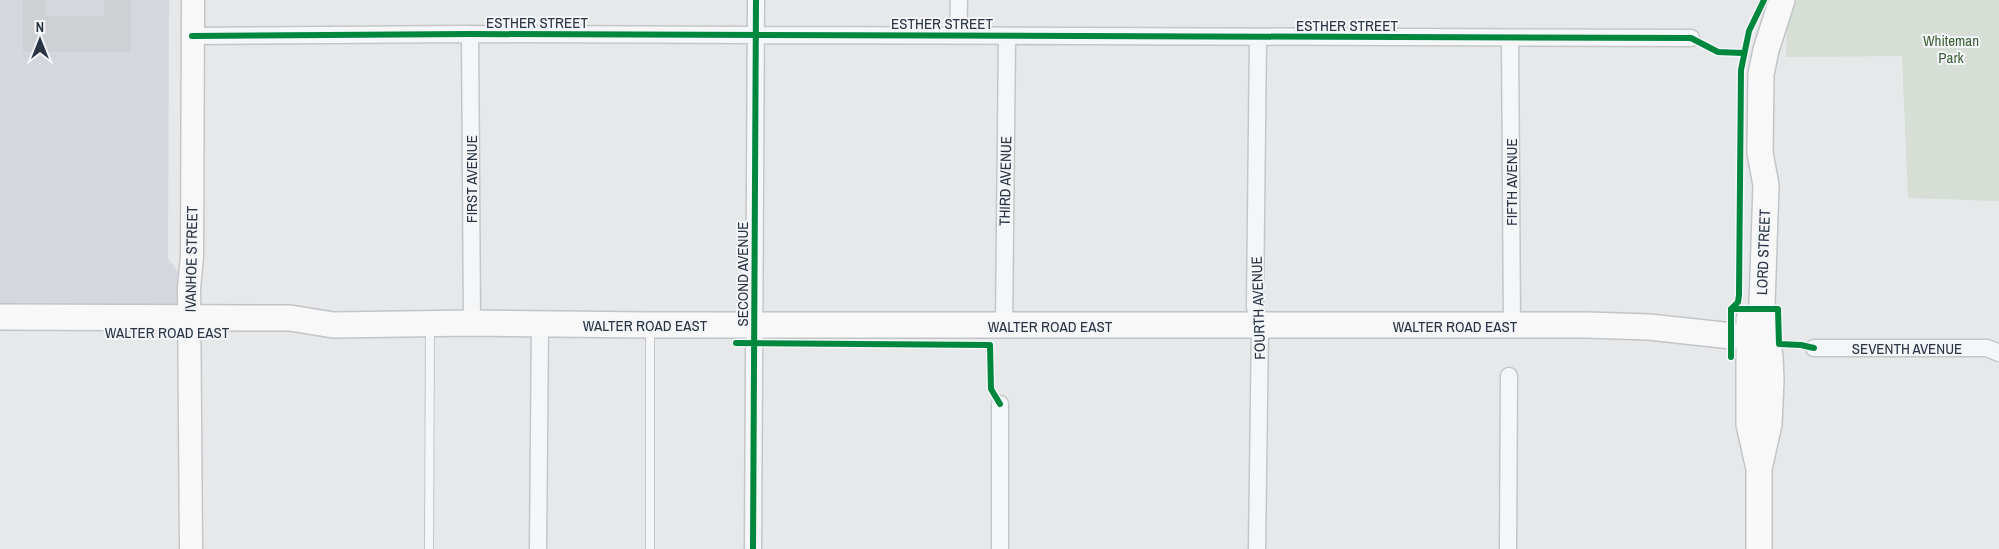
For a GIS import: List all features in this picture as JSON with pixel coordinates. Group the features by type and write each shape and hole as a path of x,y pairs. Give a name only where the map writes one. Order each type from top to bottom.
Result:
{"main road":[{"name":"LORD STREET","path":"1759,549 1759,469 1749,424 1762,304 1766,185 1760,153 1761,74 1766,50 1782,0"},
{"name":"WALTER ROAD EAST","path":"0,317 190,326"},
{"name":"WALTER ROAD EAST","path":"0,332 190,326 290,318 333,325 472,323 1649,327 1758,337"}],"street":[{"name":"IVANHOE STREET","path":"191,549 189,288 192,256 193,0"},
{"name":"SECOND AVENUE","path":"753,549 756,0"},
{"path":"958,36 959,0"},
{"name":"ESTHER STREET","path":"192,36 470,34 1692,38"},
{"name":"FIRST AVENUE","path":"470,34 472,323"},
{"name":"THIRD AVENUE","path":"1004,326 1007,36"},
{"name":"FOURTH AVENUE","path":"1257,549 1260,325 1255,307 1258,37"},
{"name":"FIFTH AVENUE","path":"1510,38 1512,326"},
{"path":"538,549 540,324"},
{"name":"SEVENTH AVENUE","path":"1814,348 1987,348 1999,353"},
{"path":"1508,549 1509,376"},
{"path":"1000,404 1000,549"}],"lane":[{"path":"429,549 430,325"},
{"path":"650,325 650,549"}],"shaded area":[{"path":"0,0 169,0 168,258 189,288 190,319 0,317"}],"green space":[{"name":"Whiteman Park","path":"1797,0 1999,0 1999,201 1908,198 1902,56 1786,57 1787,18"}],"building":[{"path":"23,0 46,0 46,16 104,16 104,0 131,0 131,52 23,52"}],"cycle path":[{"path":"753,549 756,0"},
{"path":"1731,309 1738,302 1739,295 1741,70 1749,31 1764,0"},
{"path":"192,36 470,34 1691,38 1718,52 1743,53"},
{"path":"1731,357 1731,309 1778,309 1779,344 1801,345 1814,348"},
{"path":"736,343 990,345 991,389 1000,404"}]}
